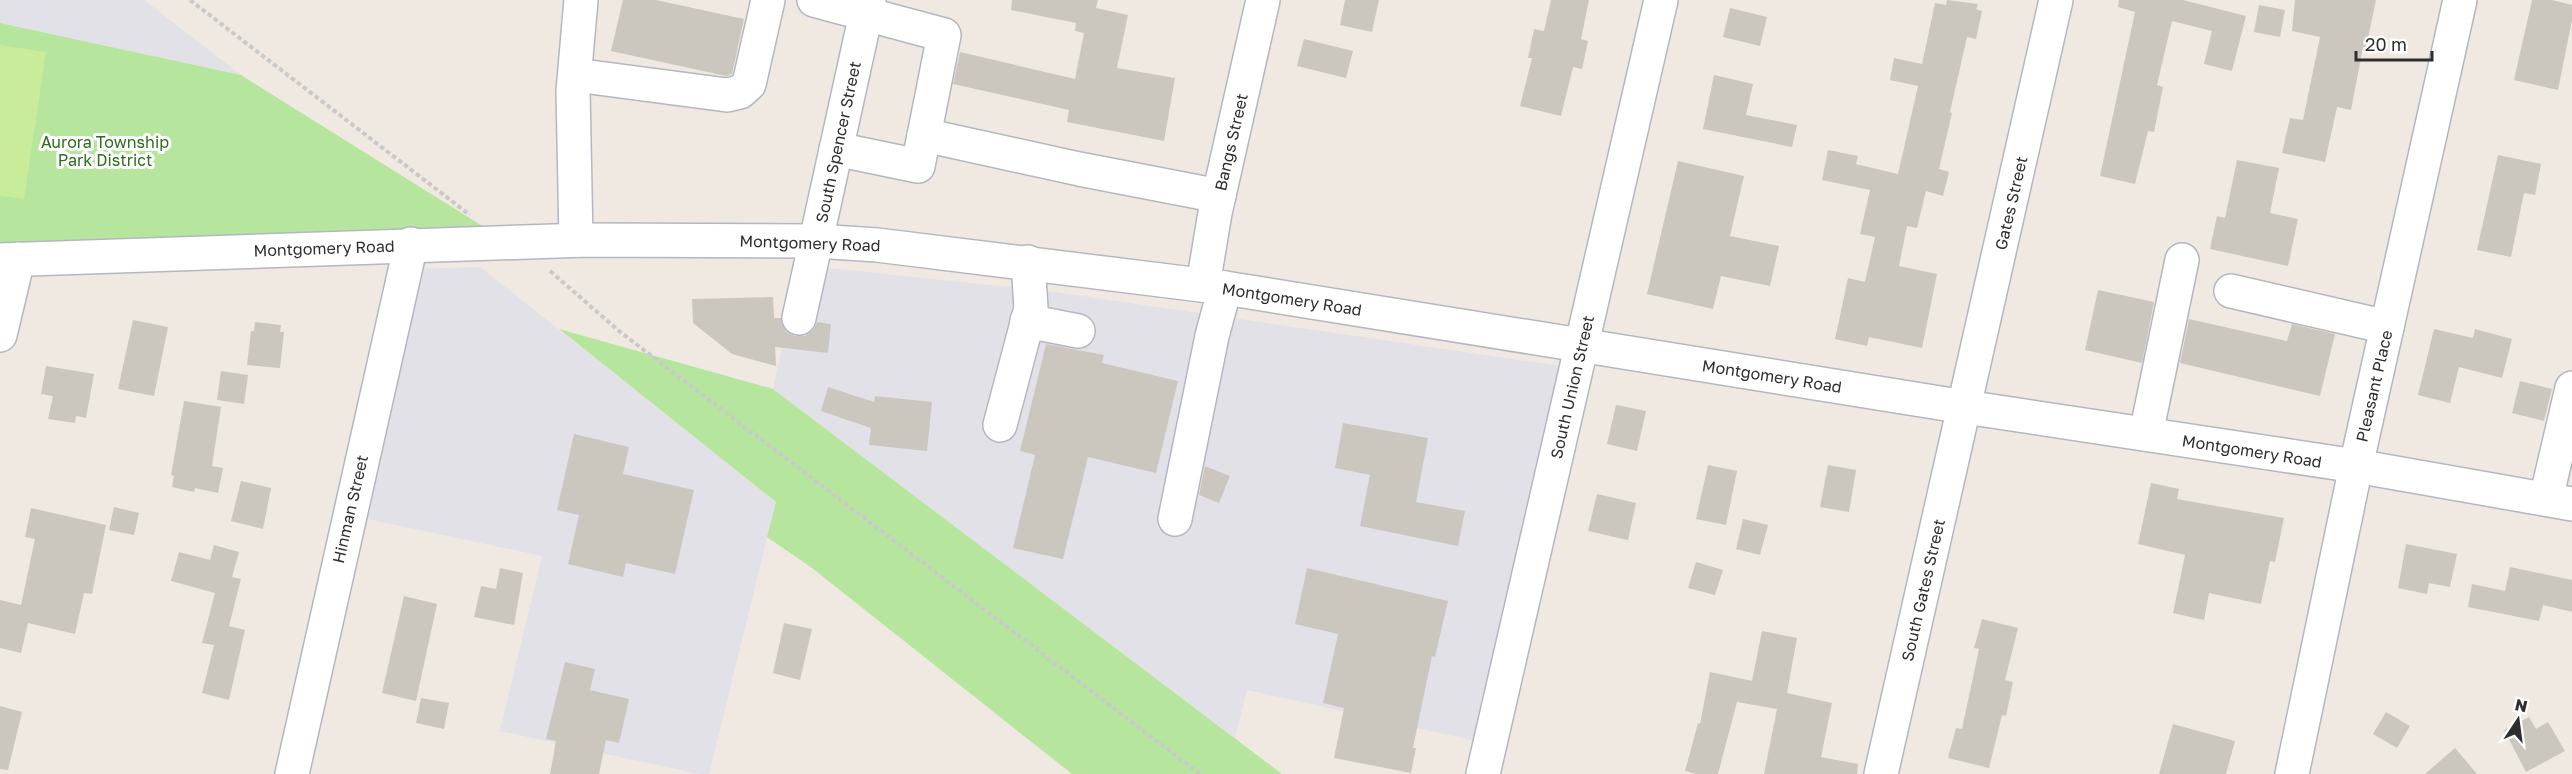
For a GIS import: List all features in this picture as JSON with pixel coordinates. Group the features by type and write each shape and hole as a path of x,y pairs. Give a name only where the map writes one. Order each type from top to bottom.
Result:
{"street":[{"path":"576,240 575,75 581,0"},
{"path":"575,75 727,95 740,92 749,84 768,0"},
{"path":"814,0 867,7 944,34 918,166 836,149"},
{"name":"Bangs Street","path":"1175,519 1212,336 1219,196 1263,0"},
{"name":"South Union Street","path":"1483,774 1661,0"},
{"name":"Gates Street","path":"1965,406 2056,0"},
{"name":"Pleasant Place","path":"2292,774 2356,466 2460,0"},
{"name":"South Spencer Street","path":"799,318 867,7"},
{"path":"924,135 1079,169 1219,196"},
{"name":"Montgomery Road","path":"9,259 576,240 816,241 877,245 1214,286 1582,346 2356,466 2559,502"},
{"name":"Hinman Street","path":"292,774 411,244"},
{"path":"0,335 9,259"},
{"path":"2146,434 2182,260"},
{"path":"1000,425 1031,308 1028,262"},
{"path":"2231,291 2387,327"},
{"path":"1027,321 1078,331"},
{"path":"2559,502 2572,388"},
{"name":"South Gates Street","path":"1881,774 1965,406"}],"path":[{"path":"190,0 471,216"},
{"path":"555,274 619,331 1200,774"}],"shaded area":[{"path":"0,0 144,0 241,75 0,23"},
{"path":"800,265 1055,292 1561,366 1476,741 1247,690 1235,738 773,389"},
{"path":"480,267 776,502 709,774 699,774 500,731 542,556 354,516 409,269"}],"green space":[{"name":"Aurora Township Park District","path":"0,23 241,75 508,242 0,260"},
{"path":"0,45 46,52 24,199 0,196"},
{"path":"559,329 773,389 1282,774 1072,774 812,568 767,537 776,502"}],"building":[{"path":"623,0 656,0 744,19 732,74 726,76 611,51"},
{"path":"1012,0 1098,0 1096,8 1128,15 1117,68 1175,78 1164,141 1067,122 1069,110 953,84 960,52 1075,79 1084,33 1075,31 1076,23 1011,10"},
{"path":"1345,0 1379,0 1372,32 1340,25"},
{"path":"1551,0 1589,0 1581,39 1588,41 1582,69 1573,67 1561,116 1520,106 1532,58 1528,58 1534,29 1544,31"},
{"path":"1947,0 1978,4 1976,9 1982,11 1976,39 1967,37 1950,112 1952,113 1939,169 1949,172 1943,196 1926,191 1917,228 1907,226 1899,266 1937,274 1922,348 1869,337 1867,346 1835,339 1848,278 1865,282 1875,237 1860,234 1870,190 1822,180 1828,150 1858,156 1856,164 1898,174 1918,86 1890,80 1894,58 1922,64 1935,3 1946,5"},
{"path":"2119,0 2183,0 2246,16 2232,71 2204,64 2212,31 2172,21 2157,85 2163,87 2154,132 2148,131 2135,184 2100,176 2135,12 2118,7"},
{"path":"2295,0 2376,0 2366,47 2363,47 2351,110 2337,107 2325,162 2282,153 2290,118 2303,120 2320,37 2292,31"},
{"path":"2532,0 2552,0 2572,5 2572,20 2558,90 2514,80"},
{"path":"2259,5 2285,10 2280,37 2254,32"},
{"path":"1730,8 1767,17 1760,46 1723,37"},
{"path":"1304,39 1353,51 1346,78 1297,66"},
{"path":"1714,75 1753,84 1746,115 1797,125 1792,147 1703,129"},
{"path":"2498,155 2541,164 2535,195 2524,193 2511,257 2477,250"},
{"path":"2237,160 2279,168 2270,213 2298,219 2288,266 2210,249 2217,216 2225,218"},
{"path":"1678,161 1744,176 1730,236 1779,246 1770,286 1721,276 1713,309 1647,294"},
{"path":"2098,290 2154,302 2142,363 2085,350"},
{"path":"773,297 774,318 781,318 786,331 794,336 805,336 813,330 817,322 831,324 828,353 775,347 776,366 732,354 693,323 692,299"},
{"path":"2189,319 2287,341 2292,324 2335,334 2320,396 2180,363"},
{"path":"133,320 168,327 154,396 118,389"},
{"path":"255,322 281,325 280,332 284,332 280,368 247,365 251,331 254,331"},
{"path":"2434,329 2473,338 2475,329 2512,339 2502,378 2459,367 2450,403 2418,395"},
{"path":"1046,344 1104,355 1102,363 1178,381 1156,473 1088,457 1063,559 1013,548 1035,455 1020,451"},
{"path":"46,366 94,374 86,418 76,416 75,423 48,419 53,396 41,394"},
{"path":"221,371 248,375 244,404 217,400"},
{"path":"2520,381 2552,389 2544,421 2512,413"},
{"path":"828,387 874,402 875,396 932,402 927,451 869,445 871,428 821,411"},
{"path":"184,401 221,407 212,466 223,468 218,493 195,488 194,492 172,487 174,476 171,475"},
{"path":"1616,405 1646,411 1637,451 1607,444"},
{"path":"1343,423 1428,438 1416,502 1465,511 1458,546 1360,526 1370,475 1335,468"},
{"path":"574,434 629,447 623,474 694,490 675,574 626,563 623,577 568,564 579,515 557,510"},
{"path":"1708,465 1737,471 1726,525 1696,519"},
{"path":"1828,465 1856,470 1849,512 1820,507"},
{"path":"1205,466 1230,476 1219,503 1199,495"},
{"path":"241,481 271,488 263,529 231,521"},
{"path":"2151,483 2179,489 2177,499 2284,518 2275,562 2270,561 2261,604 2209,593 2204,620 2173,613 2185,555 2138,544"},
{"path":"1597,494 1636,503 1628,540 1588,531"},
{"path":"114,507 139,513 134,535 109,530"},
{"path":"31,508 106,525 92,594 84,593 75,634 28,623 21,653 0,648 0,600 21,605 35,539 25,537"},
{"path":"1743,519 1768,525 1760,555 1736,549"},
{"path":"2406,544 2457,554 2450,587 2429,583 2427,594 2398,588"},
{"path":"214,545 239,552 232,577 241,579 229,626 245,630 229,700 202,693 214,645 202,643 215,593 171,581 179,552 210,560"},
{"path":"1696,562 1723,570 1715,595 1688,588"},
{"path":"2510,567 2572,580 2572,612 2543,605 2539,621 2468,607 2472,584 2505,591"},
{"path":"500,568 523,573 514,625 474,617 481,586 496,589"},
{"path":"1307,568 1448,601 1435,657 1432,656 1413,748 1416,748 1411,773 1334,758 1344,708 1323,703 1338,634 1295,624"},
{"path":"404,596 437,604 416,701 382,693"},
{"path":"1982,619 2018,628 2005,680 2013,682 2006,716 2002,715 1989,768 1948,758 1956,728 1962,729 1979,649 1974,648"},
{"path":"784,623 812,629 800,680 773,673"},
{"path":"1762,631 1797,638 1787,693 1832,703 1821,757 1858,764 1857,774 1764,774 1777,709 1737,702 1718,774 1696,774 1685,771 1698,723 1700,724 1710,672 1752,681"},
{"path":"565,662 595,669 590,690 629,699 619,743 606,740 599,774 550,774 556,741 546,739"},
{"path":"421,698 449,703 444,729 416,723"},
{"path":"0,706 22,712 8,770 0,769"},
{"path":"2386,712 2410,726 2397,748 2373,734"},
{"path":"2529,717 2536,729 2548,722 2565,751 2526,772 2504,730"},
{"path":"2173,724 2235,741 2226,774 2159,774"},
{"path":"2455,748 2477,774 2425,774"}]}
